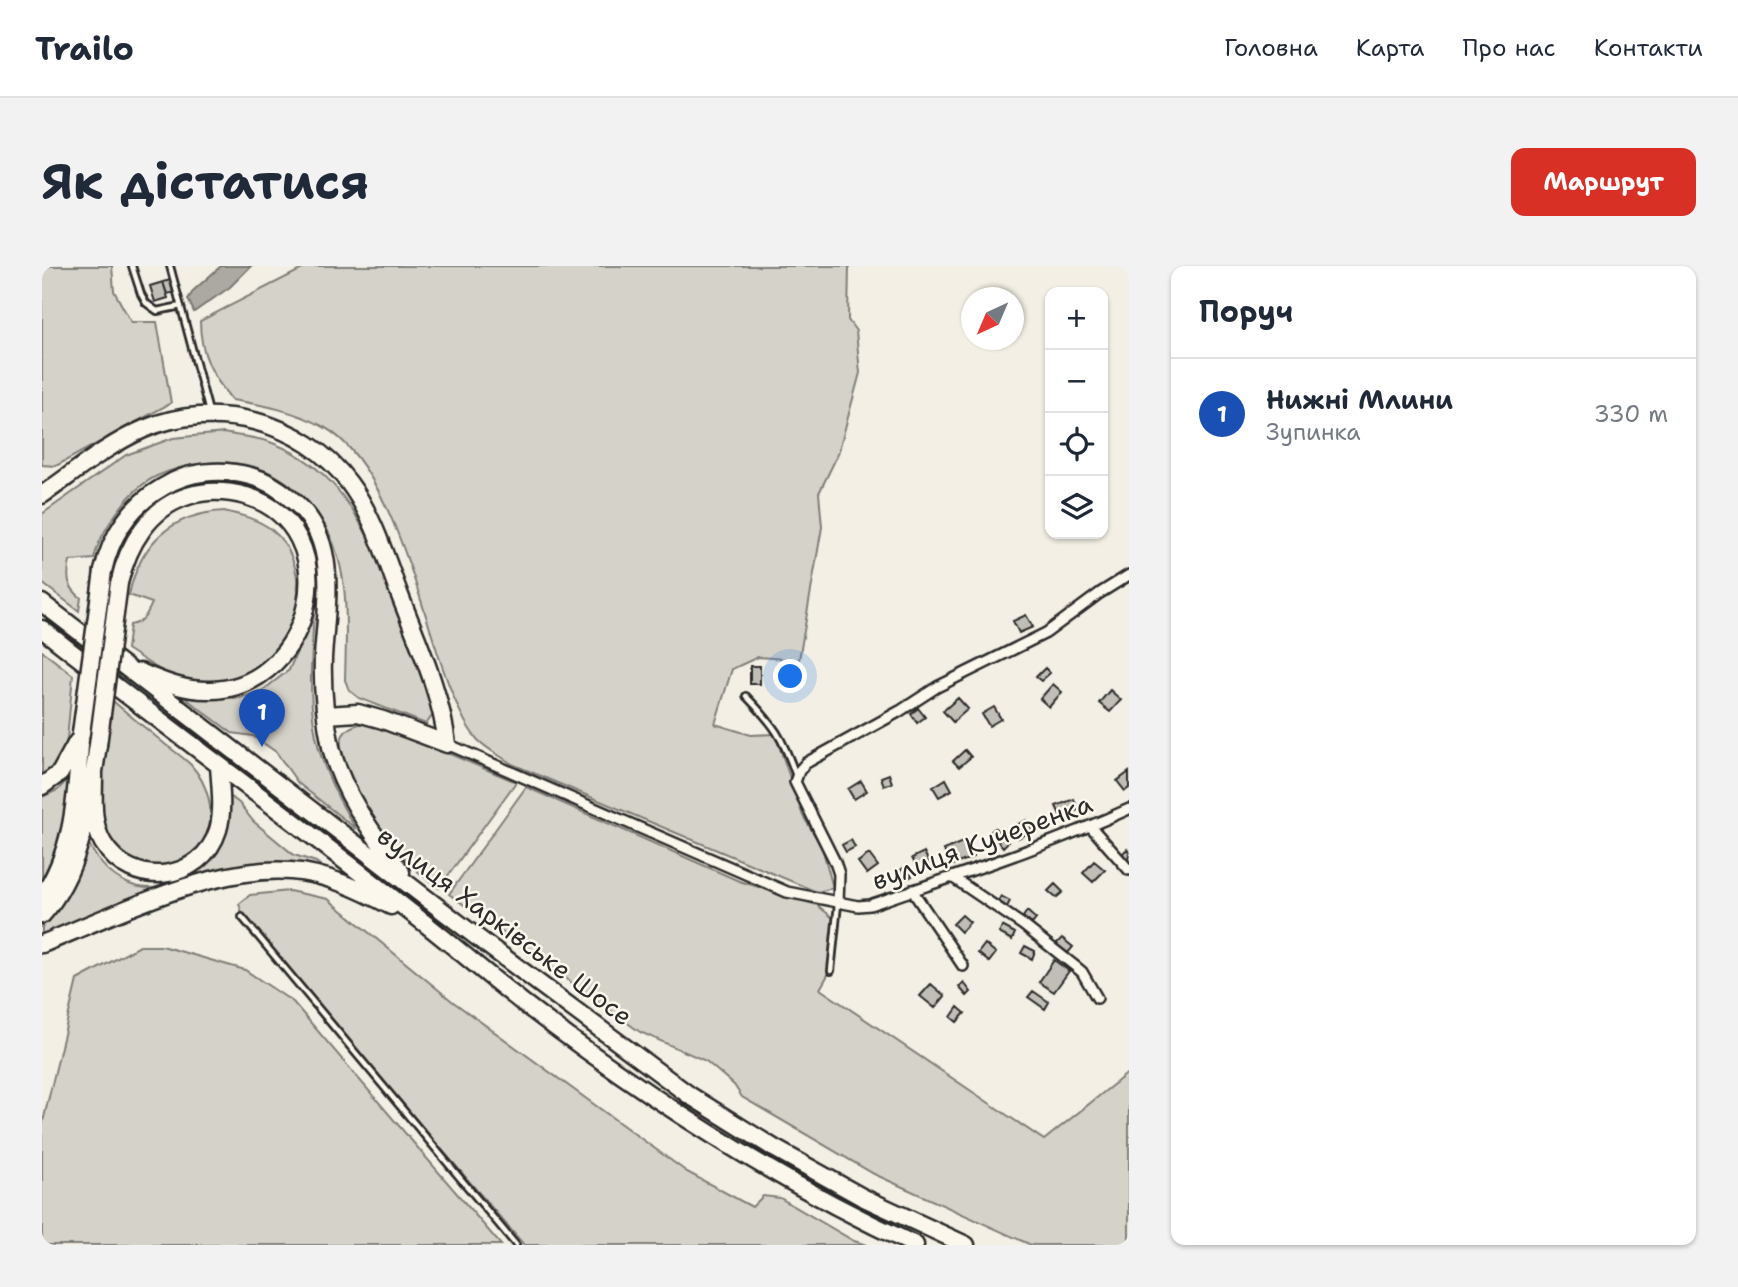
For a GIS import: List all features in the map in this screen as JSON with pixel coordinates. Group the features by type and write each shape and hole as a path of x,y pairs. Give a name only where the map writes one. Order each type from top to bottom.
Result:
{"highway":[{"path":"42,495 107,450 145,429 174,420 210,416 244,419 281,429 328,459 348,482 366,510 438,696 447,744"},
{"path":"42,897 60,865 69,838 103,571 109,549 124,522 147,497 164,485 205,472 226,472 258,478 273,485 307,514 316,528 326,555 328,584 323,682 332,749 341,778 375,837 413,888"},
{"path":"42,915 60,892 73,864 94,774 119,583 130,549 152,518 162,509 184,497 210,492 239,494 252,498 266,505 287,522 301,544 309,581 304,614 292,642 273,667 263,675 240,686 211,690 187,688 161,681 114,660"},
{"name":"вулиця Харківське Шосе","path":"42,603 413,888 689,1095 774,1148 862,1197 965,1245"},
{"name":"вулиця Харківське Шосе","path":"42,629 575,1041 677,1113 822,1199 915,1245"},
{"path":"42,638 75,655"},
{"path":"326,715 358,713 447,744"},
{"path":"42,786 60,773 81,733"},
{"path":"94,774 95,819 99,835 107,849 119,861 134,870 166,875 179,872 197,862 217,834 221,816 219,765"},
{"path":"42,944 215,878 237,873 289,870 330,880 383,902 409,916 464,956"}],"street":[{"path":"838,903 839,874 835,862 795,782 806,763 900,711 937,687 1046,633 1129,575"},
{"name":"вулиця Кучеренка","path":"447,744 787,892 858,906 870,905 952,877 1091,827 1129,809"},
{"path":"1091,827 1129,870"},
{"path":"952,877 1023,925 1082,972 1097,998"},
{"path":"912,890 963,966"}],"lane":[{"path":"132,266 146,303 157,311 181,306"},
{"path":"170,266 210,416"},
{"path":"746,696 779,734 797,777"},
{"path":"831,971 838,903"},
{"path":"242,918 516,1245"}],"shaded area":[{"path":"42,266 112,266 114,291 131,322 157,322 171,403 56,466 42,465"},
{"path":"221,266 251,266 230,287 194,312 188,299 194,290"},
{"path":"308,266 849,266 848,320 856,331 860,373 838,454 819,493 822,527 799,660 758,657 732,669 715,724 751,735 775,734 803,816 822,847 833,888 817,892 512,764 489,749 471,732 442,666 396,530 365,468 346,444 324,427 279,409 232,400 213,373 205,354 200,321"},
{"path":"224,433 267,441 285,449 316,468 341,493 370,541 435,712 426,724 359,698 349,690 345,680 345,597 338,557 331,537 304,497 282,479 266,471 225,462 197,464 157,476 127,500 109,524 94,559 70,561 68,578 73,590 81,598 79,611 42,583 42,514 126,455 173,438"},
{"path":"224,511 261,523 284,542 296,574 297,610 285,644 269,663 254,674 236,680 209,685 198,684 165,673 127,649 130,625 142,620 152,603 129,595 141,560 160,535 188,518"},
{"path":"314,612 311,700 314,725 328,774 356,829 298,783 276,752 253,736 232,733 184,697 240,698 263,690 289,670"},
{"path":"42,651 73,675 67,739 60,764 42,782"},
{"path":"113,701 191,765 202,781 208,798 208,832 201,847 190,859 174,866 154,868 132,862 120,854 103,832 100,784"},
{"path":"368,723 388,728 516,782 439,888 413,867 385,834 354,787 344,764 341,744 348,729"},
{"path":"73,773 64,835 42,886 42,797 58,790"},
{"path":"526,787 739,881 817,905 833,918 829,973 820,989 1044,1140 1129,1072 1129,1245 1031,1245 874,1174 742,1097 734,1085 706,1061 640,1032 449,894"},
{"path":"223,791 239,803 253,821 294,855 316,862 334,876 240,869 42,942 42,927 62,898 85,835 92,850 113,875 140,887 169,885 195,873 215,852 223,828"},
{"path":"289,891 328,899 452,1001 687,1172 752,1207 763,1196 780,1198 854,1241 867,1245 524,1245 245,921 239,904 250,895"},
{"path":"140,946 162,946 245,970 293,1002 501,1245 42,1245 42,1126 77,980"}],"building":[{"path":"171,280 175,292 167,294 163,282"},
{"path":"163,282 168,298 155,302 150,286"},
{"path":"1026,615 1033,627 1019,633 1013,621"},
{"path":"750,666 760,666 760,684 750,684"},
{"path":"1045,668 1050,673 1041,681 1036,677"},
{"path":"1053,684 1062,692 1049,707 1040,699"},
{"path":"1110,690 1121,700 1110,712 1099,703"},
{"path":"958,698 968,709 953,722 943,711"},
{"path":"994,707 1001,719 989,726 982,714"},
{"path":"918,708 925,717 917,723 911,714"},
{"path":"965,750 971,757 959,767 953,761"},
{"path":"1129,772 1129,788 1125,791 1117,781"},
{"path":"889,774 892,783 884,786 881,777"},
{"path":"946,779 952,790 939,797 933,787"},
{"path":"861,781 867,791 854,799 848,789"},
{"path":"1074,799 1078,810 1061,817 1056,806"},
{"path":"1027,820 1033,831 1018,838 1012,827"},
{"path":"995,828 1008,842 1003,847 990,832"},
{"path":"851,840 855,847 846,852 842,845"},
{"path":"967,840 974,857 950,866 944,850"},
{"path":"1127,849 1129,852 1128,861 1122,854"},
{"path":"924,852 931,867 919,872 912,858"},
{"path":"869,854 878,866 867,874 858,862"},
{"path":"1094,861 1105,870 1093,882 1083,873"},
{"path":"907,866 912,876 902,881 897,872"},
{"path":"1055,884 1063,892 1056,898 1048,891"},
{"path":"1001,896 1010,901 1007,907 998,901"},
{"path":"1027,911 1036,919 1032,924 1023,917"},
{"path":"962,915 970,922 961,932 953,924"},
{"path":"1002,926 1015,933 1012,940 999,933"},
{"path":"1062,938 1073,947 1068,953 1056,944"},
{"path":"985,944 996,953 989,962 978,953"},
{"path":"1025,946 1035,951 1032,959 1021,953"},
{"path":"1054,960 1069,971 1054,992 1039,982"},
{"path":"964,983 971,992 967,996 959,987"},
{"path":"931,984 945,996 935,1008 920,996"},
{"path":"1033,991 1049,1002 1045,1009 1028,997"},
{"path":"958,1007 965,1013 957,1022 951,1017"}],"place":[{"name":"Нижні Млини","path":"262,747"}]}
